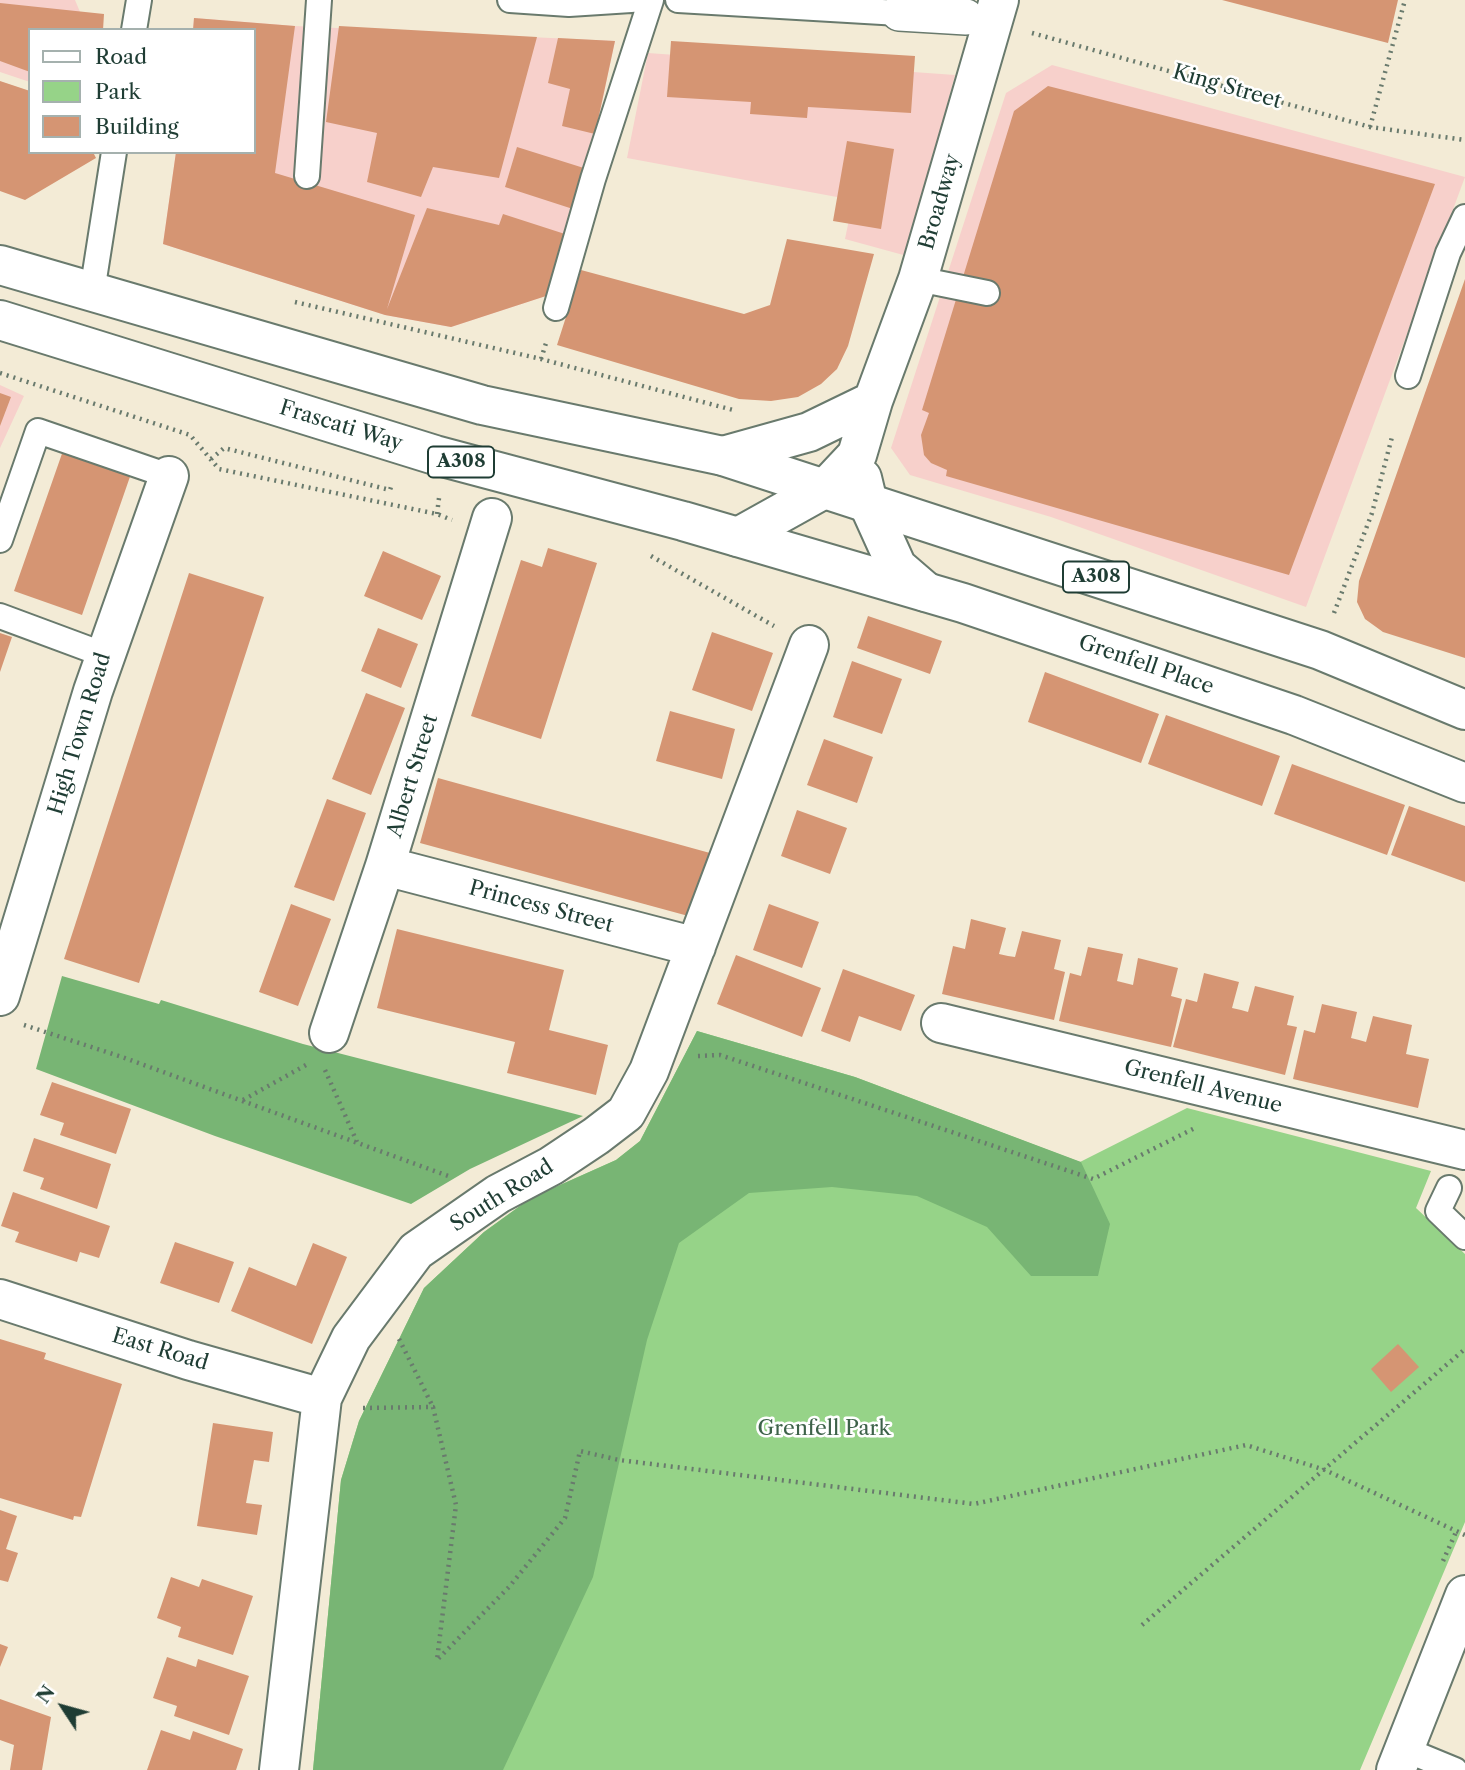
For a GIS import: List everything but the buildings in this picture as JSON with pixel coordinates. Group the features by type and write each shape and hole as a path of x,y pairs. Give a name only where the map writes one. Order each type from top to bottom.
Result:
{"street":[{"path":"899,13 986,13"},
{"name":"Broadway","path":"738,537 826,488 857,455 873,401 918,279 986,13"},
{"name":"A308","path":"0,265 482,405 537,419 723,456 1320,650 1465,710"},
{"name":"Frascati Way","path":"0,320 435,456 738,537 926,592"},
{"path":"723,456 809,432 873,401"},
{"name":"Grenfell Place","path":"857,455 868,503 897,567 926,592 1294,715 1465,783"},
{"name":"High Town Road","path":"6,1009 16,888 105,655 169,476"},
{"name":"Albert Street","path":"321,1055 386,866 494,520"},
{"name":"South Road","path":"279,1770 322,1398 351,1338 416,1251 498,1194 551,1166 597,1136 626,1113 649,1071 809,645"},
{"name":"Princess Street","path":"386,866 696,947"},
{"name":"Grenfell Avenue","path":"941,1023 1465,1150"},
{"name":"East Road","path":"0,1299 188,1360 322,1398"},
{"path":"1400,1759 1465,1595"}],"lane":[{"path":"134,28 139,0"},
{"path":"307,176 319,0"},
{"path":"510,0 569,5 631,0"},
{"path":"556,308 593,179 651,0"},
{"path":"678,0 899,13"},
{"path":"92,292 114,154"},
{"path":"1408,376 1448,253 1465,217"},
{"path":"918,279 987,293"},
{"path":"0,540 38,431 169,476"},
{"path":"0,617 105,655"},
{"path":"1449,1188 1438,1211 1465,1237"},
{"path":"1400,1759 1455,1770"}],"path":[{"path":"1370,127 1405,0"},
{"name":"King Street","path":"986,13 1370,127 1465,140"},
{"path":"295,302 541,359 737,411"},
{"path":"0,373 190,435 219,469 437,514 439,499 444,490"},
{"path":"1346,580 1371,513 1392,437"},
{"path":"641,549 664,565 809,645"},
{"path":"6,1009 122,1057 498,1194"},
{"path":"243,1101 321,1055 358,1143"},
{"path":"694,1056 720,1055 1093,1179 1198,1126"},
{"path":"395,1330 433,1407 456,1505 437,1660 509,1587 565,1518 580,1451 619,1460 974,1504 1246,1445 1325,1470 1465,1535"},
{"path":"1142,1625 1465,1349"},
{"path":"322,1398 346,1408 433,1407"}],"shaded area":[{"path":"0,0 75,0 83,19 28,28 28,81 0,72"},
{"path":"194,18 295,26 615,41 585,182 549,295 451,327 385,315 163,244 176,154 256,154 256,28 193,28"},
{"path":"648,53 955,75 907,256 845,239 853,200 627,158"},
{"path":"1052,65 1465,177 1306,607 1051,517 910,475 891,448 1006,93"},
{"path":"0,385 24,396 0,448"}],"green space":[{"path":"62,976 159,1004 161,1000 303,1044 583,1116 470,1169 411,1204 215,1136 36,1069"},
{"name":"Grenfell Park","path":"697,1031 855,1077 1080,1162 1187,1108 1431,1171 1416,1208 1465,1254 1465,1522 1360,1770 313,1770 341,1480 359,1421 424,1288 484,1232 531,1198 616,1160 640,1141"},
{"path":"697,1031 855,1077 1081,1162 1110,1224 1098,1276 1031,1276 987,1227 917,1196 832,1187 749,1193 679,1243 647,1340 593,1577 503,1770 313,1770 341,1480 359,1421 424,1288 484,1232 531,1198 616,1160 640,1141"}]}
